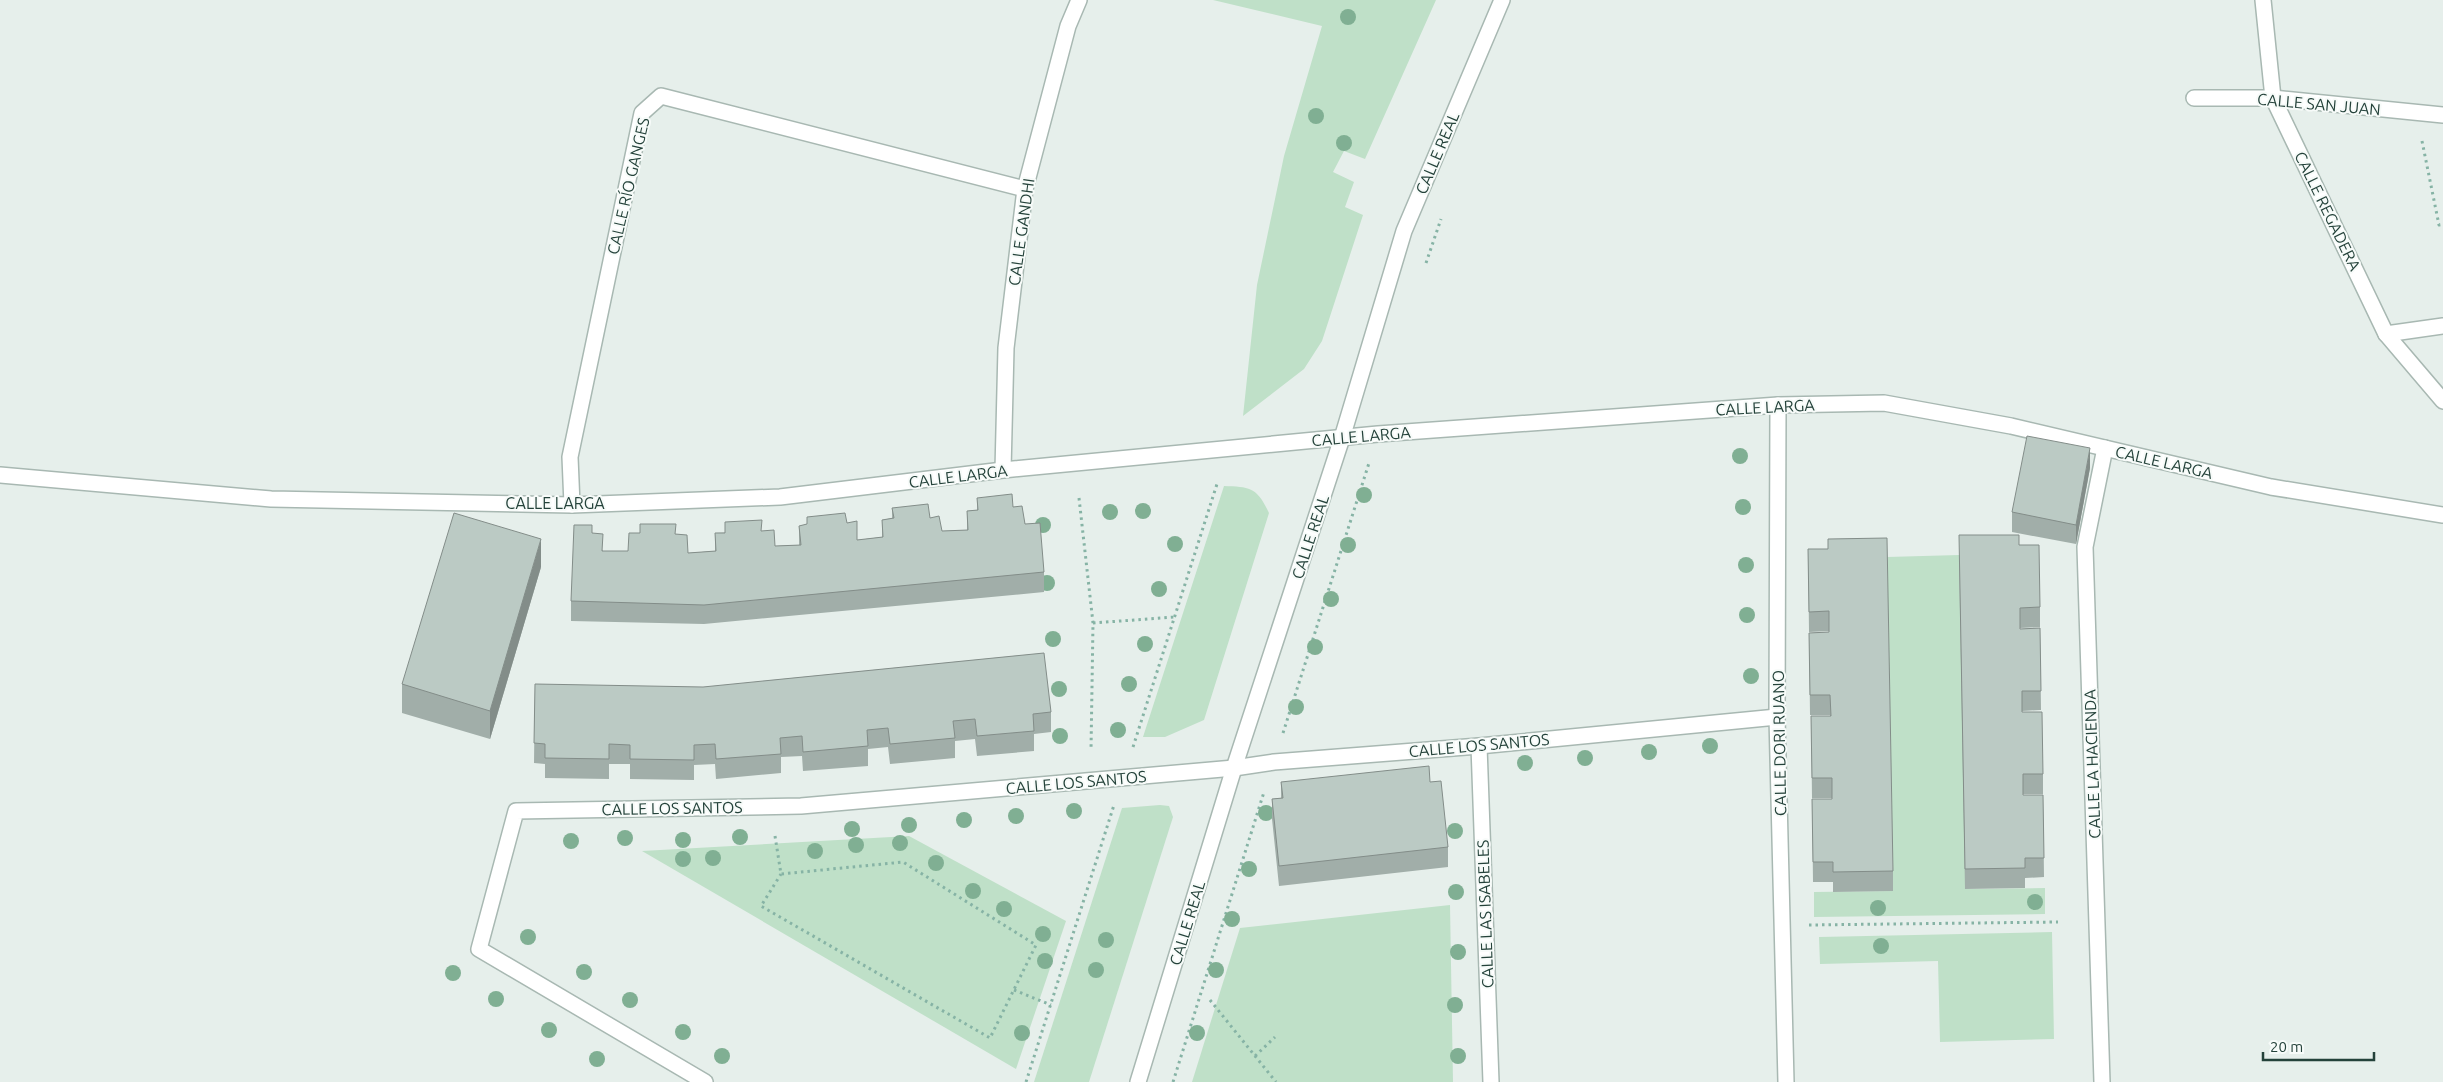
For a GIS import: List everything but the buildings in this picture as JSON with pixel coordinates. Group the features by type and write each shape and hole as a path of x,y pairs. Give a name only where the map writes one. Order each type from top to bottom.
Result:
{"street":[{"name":"CALLE GANDHI","path":"1003,470 1006,348 1025,189 1068,26 1079,0"},
{"name":"CALLE REAL","path":"1138,1082 1234,768 1342,438 1404,231 1502,0"},
{"name":"CALLE REGADERA","path":"2263,0 2273,98 2386,334 2443,401"},
{"name":"CALLE RÍO GANGES","path":"572,505 570,457 642,113 661,96 1025,189"},
{"name":"CALLE SAN JUAN","path":"2194,98 2273,98 2443,115"},
{"path":"2386,334 2443,326"},
{"name":"CALLE LARGA","path":"0,475 271,499 572,505 780,497 1003,470 1378,434 1778,405 1884,403 2011,426 2271,487 2443,515"},
{"name":"CALLE DORI RUANO","path":"1778,405 1777,717 1786,1082"},
{"name":"CALLE LA HACIENDA","path":"2102,1082 2085,548 2105,448"},
{"name":"CALLE LOS SANTOS","path":"705,1082 479,949 516,811 801,806 1234,768 1274,762 1479,746 1777,717"},
{"name":"CALLE LAS ISABELES","path":"1479,746 1491,1082"}],"path":[{"path":"2416,112 2439,224 2443,224"},
{"path":"1425,265 1445,210"},
{"path":"1173,1082 1378,434"},
{"path":"1133,746 1218,484"},
{"path":"1079,498 1093,623 1091,750"},
{"path":"1093,623 1174,617"},
{"path":"1026,1082 1115,802"},
{"path":"775,836 780,874 761,906 990,1038 1036,944 903,862 780,874"},
{"path":"1812,925 2058,922"},
{"path":"1014,990 1050,1005"},
{"path":"1210,1000 1276,1082"},
{"path":"1254,1056 1275,1037"}],"green space":[{"path":"1213,0 1436,0 1365,159 1344,151 1333,172 1354,182 1345,207 1363,215 1322,341 1304,369 1243,416 1257,285 1284,156 1322,26"},
{"path":"1224,486 1252,490 1261,498 1269,513 1204,720 1165,737 1143,737"},
{"path":"1959,555 1966,889 2045,888 2045,914 1814,917 1814,892 1893,891 1887,557"},
{"path":"1169,806 1173,817 1089,1082 1034,1082 1122,808"},
{"path":"909,836 1066,921 1016,1069 642,851"},
{"path":"1450,905 1453,1082 1192,1082 1240,928"},
{"path":"2052,932 2054,1039 1940,1042 1938,961 1820,964 1819,937"}]}
